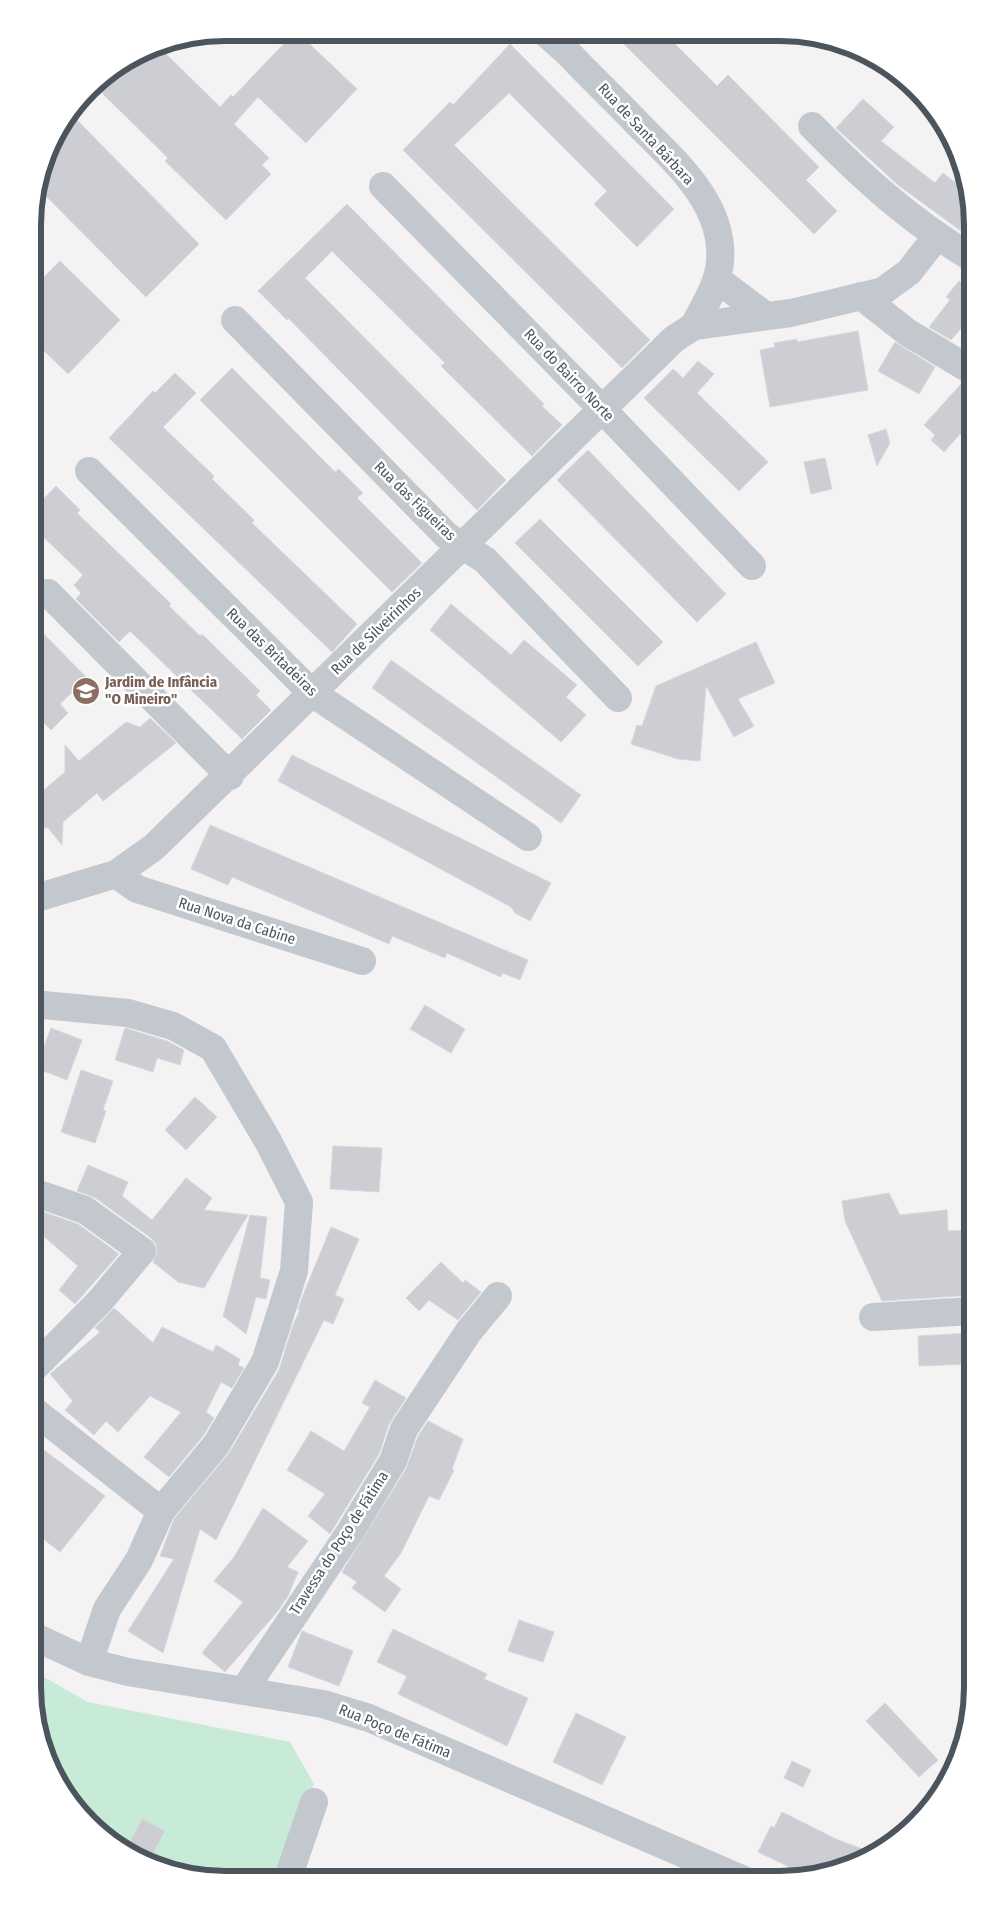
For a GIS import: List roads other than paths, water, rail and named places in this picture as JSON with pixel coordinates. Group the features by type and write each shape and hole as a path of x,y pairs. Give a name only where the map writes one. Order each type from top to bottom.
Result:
{"street":[{"name":"Rua de Santa Bárbara","path":"555,41 574,58 688,175 706,202 717,228 720,260 718,280 694,326"},
{"path":"812,126 866,180 902,212 964,253"},
{"name":"Rua do Bairro Norte","path":"383,186 602,409 752,566"},
{"path":"694,326 791,313 883,291 909,272 937,236"},
{"path":"718,280 766,316"},
{"path":"861,296 907,332 964,366"},
{"name":"Rua das Figueiras","path":"235,320 447,536 486,560 618,698"},
{"name":"Rua de Silveirinhos","path":"41,897 116,874 154,847 230,776 312,693 674,339 694,326"},
{"name":"Rua das Britadeiras","path":"90,471 312,693 528,837"},
{"path":"48,593 230,776"},
{"name":"Rua Nova da Cabine","path":"116,874 137,889 362,961"},
{"path":"41,1005 128,1013 173,1026 213,1048 268,1142 299,1202 294,1271 265,1362 216,1445 161,1511 139,1560 108,1609 89,1662"},
{"path":"41,1195 85,1210 142,1251 99,1302 41,1361"},
{"name":"Travessa do Poço de Fátima","path":"244,1690 350,1532 393,1461 404,1428 469,1330 498,1296"},
{"path":"873,1317 964,1311"},
{"path":"41,1416 161,1511"},
{"name":"Rua Poço de Fátima","path":"41,1640 89,1662 128,1672 323,1704 369,1718 723,1871"},
{"path":"290,1871 314,1802"}],"place":[{"name":"Jardim de Infância \"O Mineiro\"","path":"86,691"}]}
